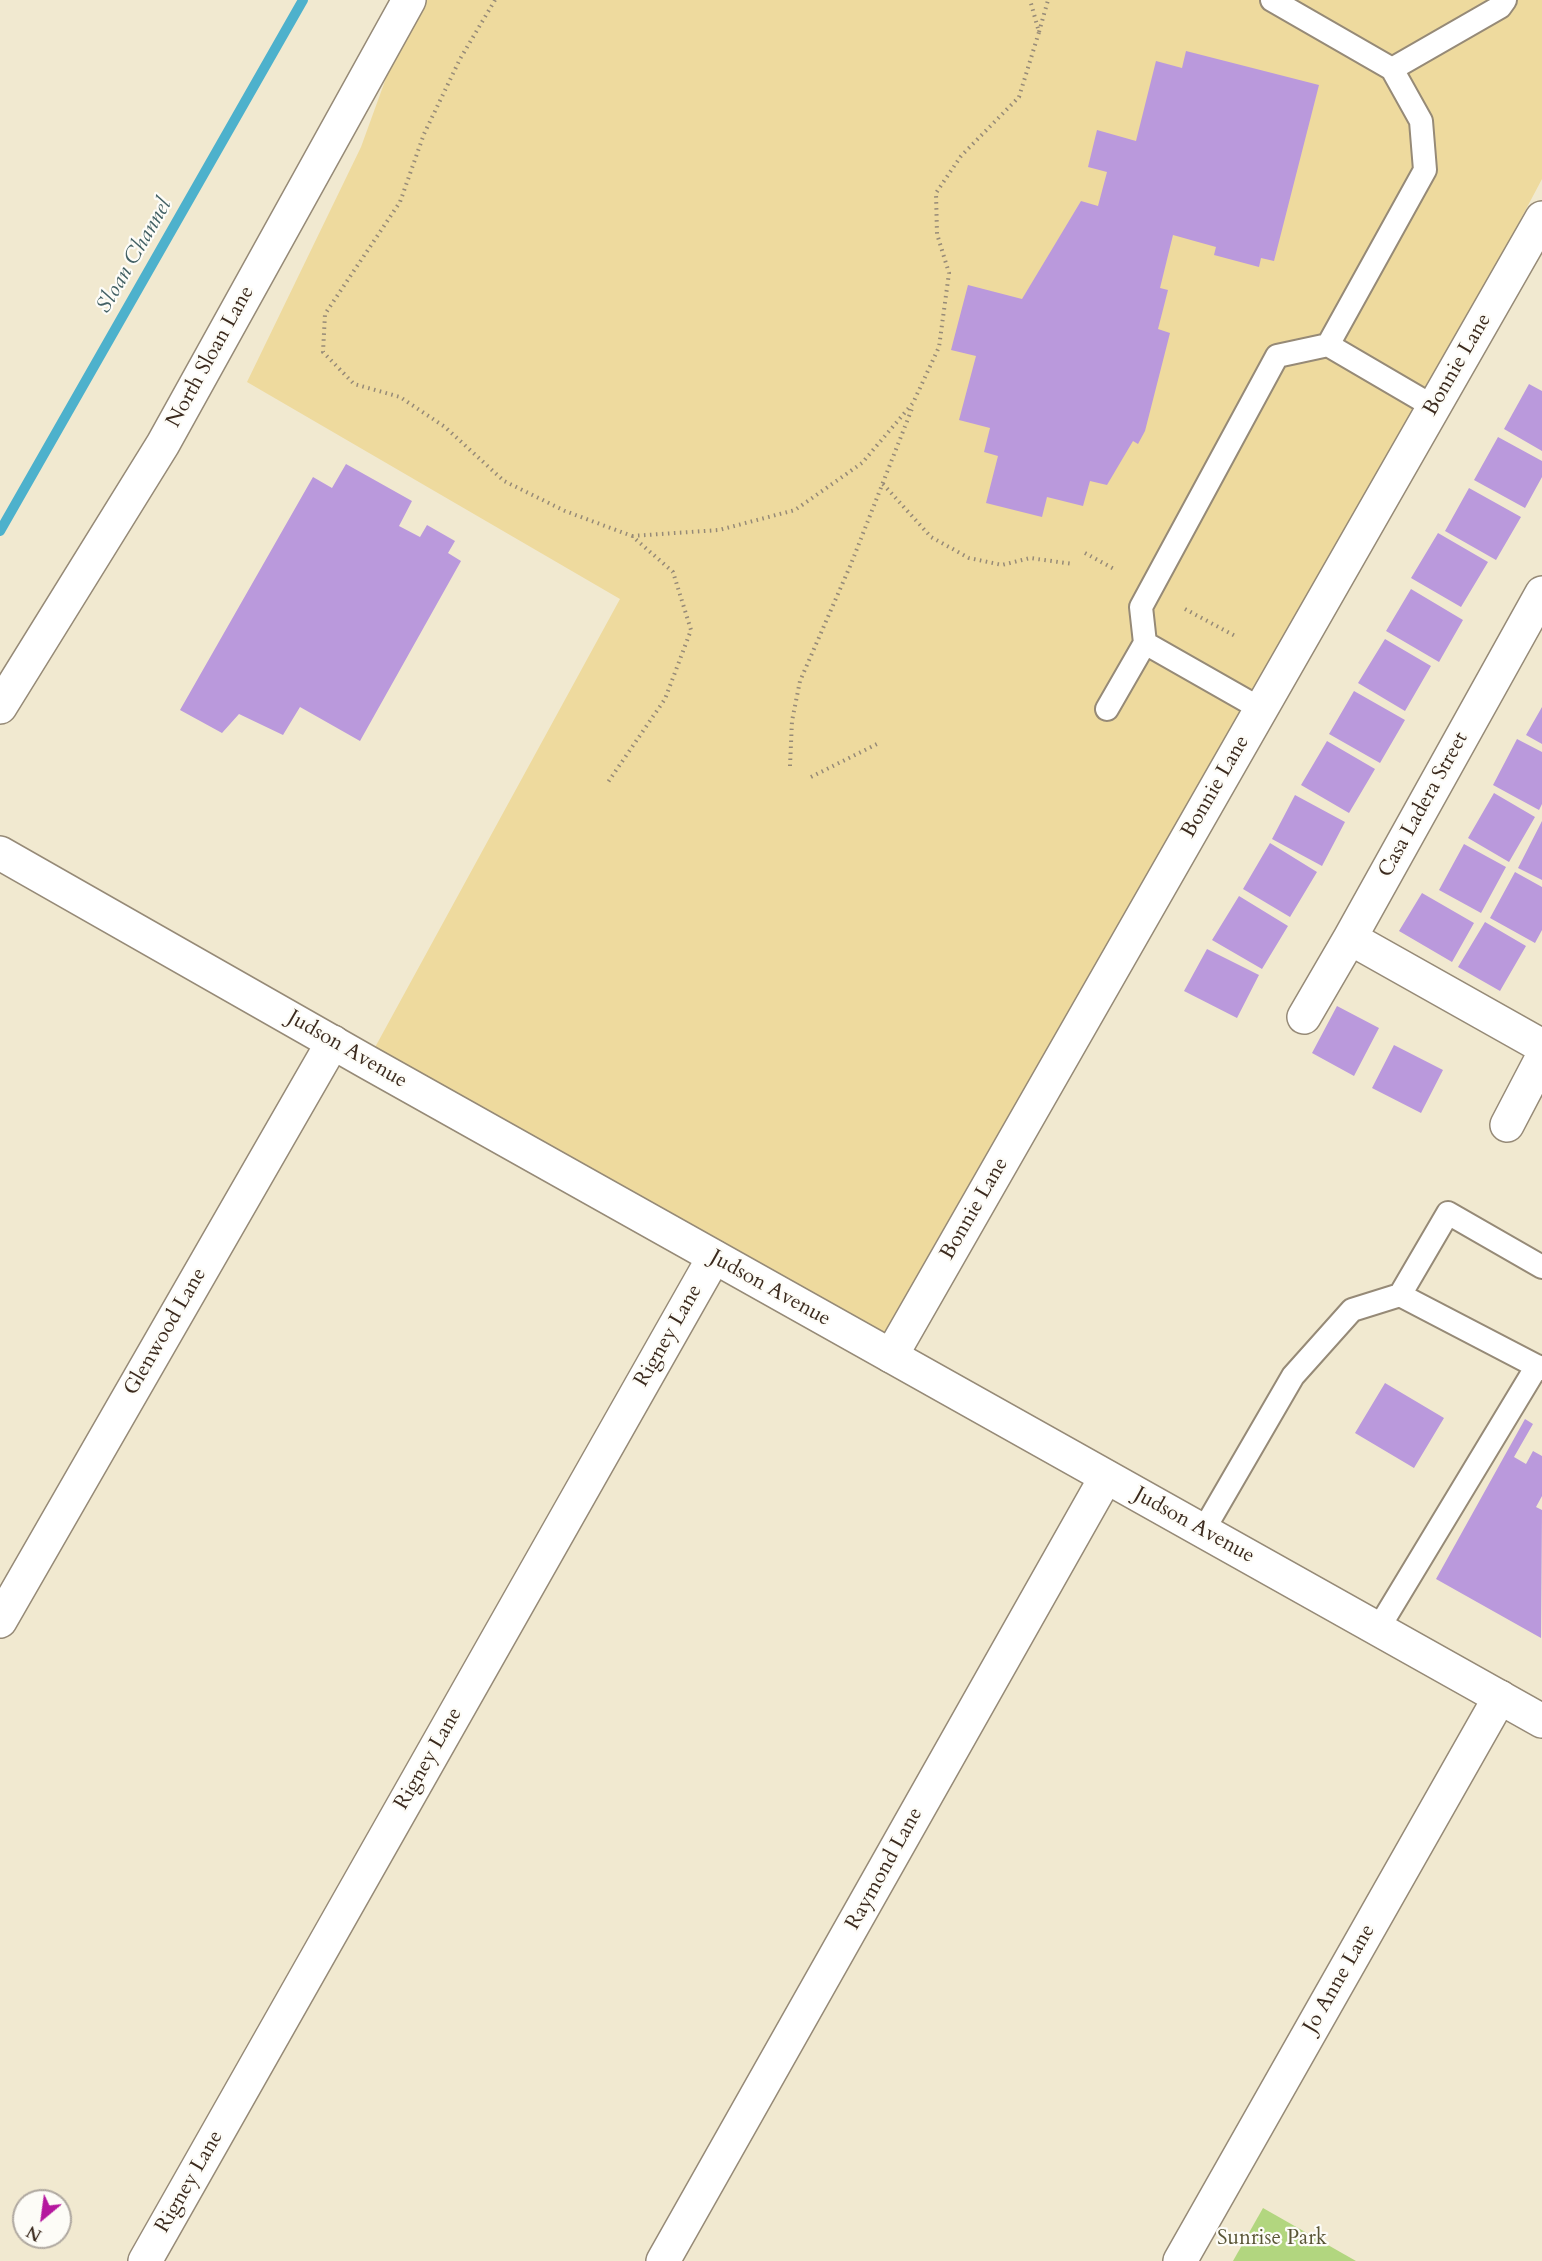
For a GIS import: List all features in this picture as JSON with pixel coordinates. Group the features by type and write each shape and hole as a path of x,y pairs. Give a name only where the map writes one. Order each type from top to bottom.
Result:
{"street":[{"name":"North Sloan Lane","path":"0,707 163,444 409,0"},
{"name":"Bonnie Lane","path":"891,1356 1542,218"},
{"name":"Casa Ladera Street","path":"1304,1017 1542,593"},
{"name":"Judson Avenue","path":"0,853 714,1257 1542,1721"},
{"path":"1350,938 1542,1046"},
{"name":"Glenwood Lane","path":"0,1621 333,1042"},
{"path":"1507,1125 1542,1058"},
{"name":"Rigney Lane","path":"145,2261 714,1257"},
{"name":"Raymond Lane","path":"663,2261 1106,1477"},
{"name":"Jo Anne Lane","path":"1180,2261 1500,1697"}],"lane":[{"path":"1272,0 1392,69 1421,121 1425,170 1328,345"},
{"path":"1392,69 1500,7 1505,0"},
{"path":"1107,708 1145,643 1141,607 1277,356 1328,345 1434,407"},
{"path":"1145,643 1261,709"},
{"path":"1203,1531 1293,1377 1352,1310 1400,1295 1448,1213 1542,1267"},
{"path":"1378,1629 1540,1368 1400,1295"}],"path":[{"path":"495,0 460,59 424,134 400,202 325,314 323,352 354,384 400,397 445,426 504,481 565,512 632,536 673,572 692,630 665,699 606,785"},
{"path":"1030,0 1039,32"},
{"path":"790,766 792,721 800,681 851,564 913,403 939,347 950,273 937,234 936,193 961,156 1018,97 1048,0"},
{"path":"632,536 719,530 795,510 862,463 913,403"},
{"path":"883,484 931,537 969,558 1002,565 1030,558 1072,564"},
{"path":"1085,553 1116,570"},
{"path":"1185,609 1237,638"},
{"path":"812,777 879,743"}],"green space":[{"name":"Sunrise Park","path":"1263,2208 1356,2261 1233,2261"}],"sand":[{"path":"425,0 1542,0 1542,179 1261,709 891,1356 367,1062 620,599 247,382 361,147 398,45"}],"building":[{"path":"1186,51 1319,85 1274,261 1261,258 1259,267 1214,255 1216,247 1173,235 1160,288 1168,290 1158,329 1170,333 1145,431 1138,444 1133,441 1107,485 1090,481 1083,506 1047,497 1042,517 986,503 998,456 984,452 990,428 959,420 976,356 951,350 968,285 1022,299 1081,201 1098,206 1107,172 1088,167 1097,130 1136,141 1156,61 1182,68"},
{"path":"1529,384 1542,391 1542,451 1504,429"},
{"path":"1498,437 1542,461 1542,477 1525,508 1474,480"},
{"path":"346,464 412,501 399,526 420,537 427,525 455,541 448,553 461,561 360,741 300,707 283,735 239,714 222,733 180,710 313,477 332,488"},
{"path":"1469,488 1521,517 1496,560 1445,531"},
{"path":"1438,533 1488,562 1461,607 1411,578"},
{"path":"1411,589 1463,620 1439,662 1386,631"},
{"path":"1385,639 1431,666 1405,711 1358,683"},
{"path":"1354,691 1405,720 1380,763 1329,734"},
{"path":"1542,707 1542,744 1526,735"},
{"path":"1517,739 1542,752 1542,804 1539,810 1493,785"},
{"path":"1327,741 1375,769 1349,813 1301,785"},
{"path":"1494,793 1535,817 1509,862 1468,838"},
{"path":"1295,795 1345,822 1322,866 1272,839"},
{"path":"1542,821 1542,880 1518,868"},
{"path":"1270,843 1317,872 1290,917 1243,889"},
{"path":"1464,844 1506,867 1481,913 1439,890"},
{"path":"1515,872 1542,887 1542,930 1535,943 1490,918"},
{"path":"1422,893 1474,923 1452,962 1399,931"},
{"path":"1239,896 1288,926 1262,969 1212,940"},
{"path":"1485,922 1526,946 1500,991 1458,967"},
{"path":"1207,949 1259,975 1237,1018 1184,991"},
{"path":"1337,1006 1379,1028 1354,1076 1312,1053"},
{"path":"1394,1045 1443,1070 1421,1113 1372,1088"},
{"path":"1385,1383 1444,1418 1414,1468 1355,1433"},
{"path":"1525,1419 1533,1424 1514,1457 1526,1464 1533,1451 1542,1456 1542,1496 1536,1507 1542,1510 1541,1638 1436,1579"}],"waterway":[{"name":"Sloan Channel","path":"0,531 303,0"}]}
